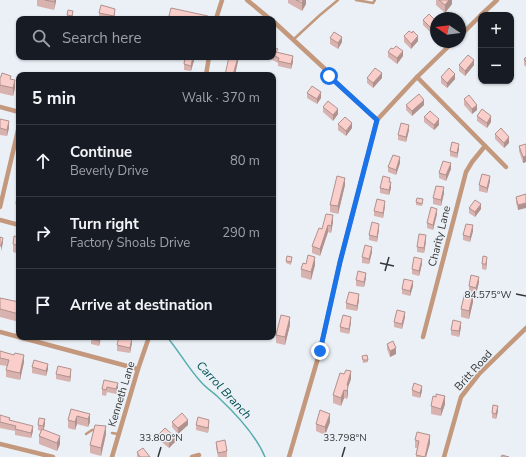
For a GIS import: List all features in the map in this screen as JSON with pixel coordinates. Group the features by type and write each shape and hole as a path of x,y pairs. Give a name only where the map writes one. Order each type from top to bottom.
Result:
{"street":[{"path":"217,16 222,0"},
{"path":"247,0 266,16"},
{"path":"484,12 497,0"},
{"path":"466,30 478,18"},
{"path":"276,24 325,69 329,76 377,120"},
{"path":"289,457 320,351 340,262 377,120 417,77 447,48"},
{"path":"206,72 208,60"},
{"path":"417,77 506,167"},
{"path":"0,106 16,111"},
{"path":"0,207 16,139"},
{"name":"Charity Lane","path":"423,337 466,172 485,146"},
{"path":"0,220 16,224"},
{"name":"Britt Road","path":"444,457 460,397 479,374 526,328"},
{"path":"0,332 16,336"},
{"path":"30,340 138,369"},
{"name":"Kenneth Lane","path":"112,457 138,369 149,340"},
{"path":"0,444 53,457"},
{"path":"192,457 199,455"}],"lane":[{"path":"294,40 338,0"},
{"path":"356,0 373,3 375,0"},
{"path":"86,434 92,430 99,430"},
{"path":"112,433 119,435"}],"building":[{"path":"296,0 303,0 302,3"},
{"path":"439,0 449,0 445,5"},
{"path":"101,5 115,9 114,16 99,13"},
{"path":"171,8 208,16 169,16"},
{"path":"68,10 73,11 72,16 67,15"},
{"path":"429,14 430,15 430,27 423,20"},
{"path":"409,31 412,33 413,31 418,36 411,44 404,36"},
{"path":"334,32 342,37 338,43 330,38"},
{"path":"396,46 403,51 397,58 388,52 391,48 393,49"},
{"path":"276,52 293,56 291,64 278,61 279,58 276,56"},
{"path":"468,55 474,60 465,71 459,65"},
{"path":"185,60 192,60 191,66 184,64"},
{"path":"228,60 237,60 234,72 226,72"},
{"path":"375,68 382,73 373,83 367,78"},
{"path":"449,68 455,74 447,83 441,77"},
{"path":"2,73 11,76 10,79 15,80 13,88 0,85 0,77"},
{"path":"312,86 321,92 317,99 307,93"},
{"path":"419,94 424,100 412,111 406,105"},
{"path":"469,95 477,105 472,109 464,99"},
{"path":"328,101 338,109 333,115 323,107"},
{"path":"482,109 491,116 487,123 477,116"},
{"path":"430,111 439,119 434,125 424,117"},
{"path":"345,117 352,123 346,131 338,124"},
{"path":"0,119 9,121 7,130 0,128"},
{"path":"401,123 409,125 406,137 398,135"},
{"path":"501,128 509,137 504,143 495,134"},
{"path":"452,142 459,144 457,153 450,151"},
{"path":"526,144 526,156 523,157 519,146"},
{"path":"393,155 400,157 396,170 388,167"},
{"path":"443,161 451,163 446,175 439,173"},
{"path":"482,174 490,176 487,188 479,185"},
{"path":"337,176 345,178 338,206 330,205"},
{"path":"383,176 390,178 389,182 391,182 389,190 380,188"},
{"path":"436,186 444,187 441,200 433,198"},
{"path":"526,194 526,203 518,205 516,197"},
{"path":"417,198 423,199 422,204 416,202"},
{"path":"377,199 385,201 383,213 374,211"},
{"path":"475,200 481,204 475,212 469,208"},
{"path":"431,207 437,209 433,225 427,223"},
{"path":"326,214 333,215 331,226 328,225 320,249 312,246 319,228 322,229"},
{"path":"372,222 379,224 377,237 369,235"},
{"path":"466,224 473,225 470,237 463,235"},
{"path":"419,234 426,235 424,248 417,247"},
{"path":"14,236 16,236 16,245 13,244"},
{"path":"0,237 3,238 1,246 0,246"},
{"path":"365,245 372,247 369,259 362,257"},
{"path":"308,255 315,257 311,272 301,269 303,263 306,264"},
{"path":"287,256 292,257 291,262 286,261"},
{"path":"483,256 487,257 486,264 482,264"},
{"path":"414,257 422,259 419,271 412,269"},
{"path":"358,271 366,273 364,282 356,280"},
{"path":"471,275 479,277 476,288 469,286"},
{"path":"404,279 413,281 410,291 402,289"},
{"path":"349,292 359,294 357,306 346,303"},
{"path":"465,292 473,294 469,311 461,309"},
{"path":"0,298 16,301 16,313 0,309"},
{"path":"397,310 405,312 402,324 394,322"},
{"path":"281,315 290,317 285,337 276,335"},
{"path":"343,315 351,317 349,329 340,327"},
{"path":"453,320 461,322 459,331 451,330"},
{"path":"118,340 132,340 130,348 117,345"},
{"path":"393,341 396,348 390,351 387,344"},
{"path":"0,351 14,355 15,353 24,355 20,373 6,370 9,360 0,358"},
{"path":"367,355 368,360 363,360 362,356"},
{"path":"34,360 48,364 46,371 32,367"},
{"path":"58,366 71,369 70,377 56,374"},
{"path":"346,370 351,371 347,391 344,390 341,398 333,395 340,373 344,374"},
{"path":"104,380 118,383 116,389 107,387 106,390 102,389"},
{"path":"414,383 422,386 420,393 412,390"},
{"path":"436,394 445,396 441,409 431,406 433,396 436,397"},
{"path":"493,405 498,406 496,414 492,413"},
{"path":"71,409 90,414 88,419 77,416 75,422 68,420"},
{"path":"320,410 330,414 325,427 316,424"},
{"path":"182,413 188,420 178,428 172,422"},
{"path":"0,415 10,418 9,420 33,426 31,433 15,429 16,426 0,422"},
{"path":"198,417 209,420 208,428 196,425"},
{"path":"39,418 45,419 43,426 38,425"},
{"path":"95,425 106,426 101,448 90,445"},
{"path":"165,428 175,437 169,443 159,434"},
{"path":"42,429 60,436 57,443 39,436"},
{"path":"417,432 430,435 425,457 416,455 419,441 415,440"},
{"path":"225,440 227,451 218,453 216,442"},
{"path":"143,448 150,457 140,457 137,452"}],"waterway":[{"name":"Carrol Branch","path":"169,340 201,382 239,418 257,441 265,457"}],"route":[{"path":"320,351 340,262 377,120 329,76"}]}
